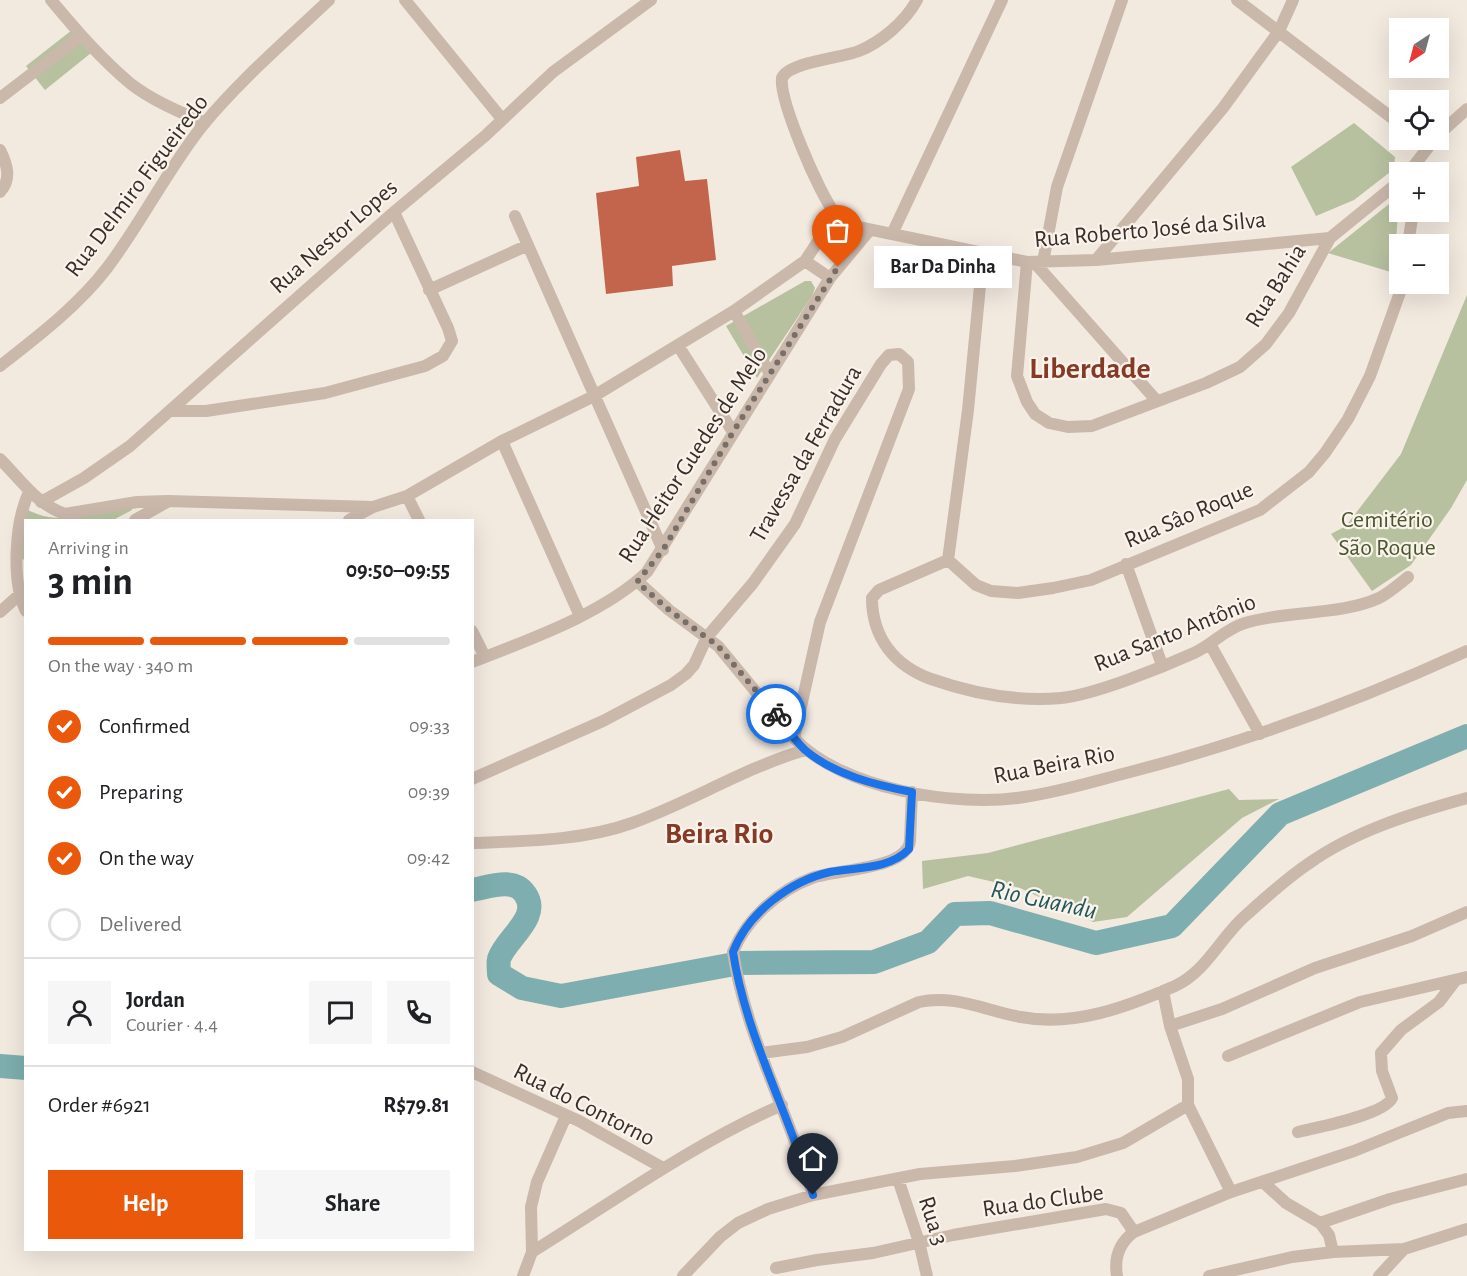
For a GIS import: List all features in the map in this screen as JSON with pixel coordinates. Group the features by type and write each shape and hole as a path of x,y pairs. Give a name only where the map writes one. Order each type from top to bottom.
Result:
{"street":[{"path":"51,0 81,36 132,85 167,106 205,123"},
{"name":"Rua Delmiro Figueiredo","path":"0,366 37,338 106,269 178,158 205,123 267,58 329,0"},
{"path":"405,0 502,119"},
{"name":"Rua Nestor Lopes","path":"41,502 103,465 172,411 394,212 584,47 651,0"},
{"path":"351,519 373,507 407,496 502,441 594,396 734,312 805,261 836,214 813,175 791,115 782,78 791,67 857,52 876,42 903,19 917,0"},
{"path":"892,234 1002,0"},
{"name":"Rua Bahia","path":"1122,0 1057,187 1035,262 1017,376 1027,402 1035,414 1056,425 1092,426 1206,383 1240,367 1266,344 1289,314 1330,238"},
{"path":"1237,0 1389,116"},
{"path":"1096,261 1169,175 1279,32 1293,0"},
{"path":"0,98 81,36"},
{"path":"1449,125 1467,109"},
{"path":"0,150 8,166 7,181 0,192"},
{"path":"1330,238 1389,190"},
{"path":"172,411 206,411 265,404 325,393 425,366 443,356 452,341 394,212"},
{"name":"Rua Roberto José da Silva","path":"836,214 869,231 892,234 983,255 1035,262 1096,261 1330,238"},
{"path":"515,216 526,246 663,550"},
{"name":"Rua Heitor Guedes de Melo","path":"474,661 580,616 637,582 663,550 733,432 830,278 869,231"},
{"path":"429,290 526,246"},
{"path":"948,560 968,410 983,255"},
{"path":"805,261 830,278"},
{"path":"1035,262 1156,400"},
{"name":"Rua Sâo Roque","path":"948,560 976,585 991,591 1018,593 1091,580 1260,510 1309,472 1342,427 1370,376 1399,294"},
{"path":"734,312 770,374"},
{"path":"679,347 733,432"},
{"name":"Travessa da Ferradura","path":"474,778 603,721 671,685 694,665 707,637 753,583 795,524 835,439 881,364 889,356 899,354 908,362 909,389 820,622 794,738"},
{"path":"502,441 580,616"},
{"path":"0,459 29,492 41,502 64,514 137,502 168,501 373,507"},
{"path":"24,607 18,596 21,574 21,515 29,492"},
{"path":"407,496 418,519"},
{"path":"137,519 168,501"},
{"name":"Rua Santo Antônio","path":"948,560 893,582 879,590 872,598 876,625 886,649 913,672 978,694 1007,698 1062,698 1162,665 1210,644 1227,630 1268,617 1337,609 1379,598 1408,577"},
{"path":"1126,564 1162,665"},
{"name":"Rua Beira Rio","path":"637,582 669,610 707,637 737,666 805,750 845,774 912,792 975,800 1023,798 1174,760 1260,734 1416,675 1467,651"},
{"path":"0,612 18,596"},
{"path":"474,635 485,657"},
{"path":"1210,644 1260,734"},
{"path":"474,843 566,837 629,824 674,806 764,762 805,750"},
{"path":"813,1195 738,986 733,952 750,923 789,889 829,872 882,864 903,855 909,849 912,792"},
{"path":"761,1053 807,1047 842,1037 930,1000 949,999 1022,1017 1052,1020 1104,1013 1163,991 1192,977 1244,917 1308,863 1397,819 1467,798"},
{"path":"1170,1026 1222,1009 1315,968 1412,936 1467,912"},
{"path":"1228,1056 1360,1002 1394,992 1461,979"},
{"path":"1298,1132 1374,1112 1390,1102 1392,1098 1380,1062 1381,1053 1401,1030 1439,1002 1461,979"},
{"path":"1163,991 1170,1026 1188,1079 1188,1105 1231,1192"},
{"name":"Rua do Contorno","path":"474,1073 566,1116 663,1168 746,1121 782,1105"},
{"path":"683,1276 720,1237 738,1223 768,1209 813,1195 920,1174 1015,1167 1077,1157 1123,1143 1188,1105"},
{"path":"1117,1276 1117,1254 1126,1237 1134,1232 1231,1192 1264,1183 1448,1113 1467,1111"},
{"path":"524,1276 532,1252 531,1207 537,1182 566,1116"},
{"path":"532,1252 663,1168"},
{"name":"Rua 3","path":"898,1179 919,1242 927,1276"},
{"path":"1320,1223 1380,1202 1467,1179"},
{"path":"1264,1183 1286,1203 1320,1223 1329,1235 1333,1252"},
{"name":"Rua do Clube","path":"776,1268 873,1253 919,1242 1106,1209 1121,1214 1134,1232"},
{"path":"1209,1276 1292,1257 1333,1252 1404,1249 1467,1229"},
{"path":"1379,1276 1404,1249"}],"green space":[{"path":"72,30 91,53 45,90 26,66"},
{"path":"1354,123 1395,157 1395,162 1389,162 1389,173 1354,200 1316,216 1291,167"},
{"path":"1389,204 1389,222 1397,222 1397,234 1389,234 1389,271 1328,253"},
{"path":"805,281 811,281 815,288 812,296 757,378 726,326"},
{"name":"Cemitério São Roque","path":"1467,295 1467,480 1451,508 1411,565 1372,591 1331,534 1346,526 1401,454"},
{"path":"123,503 131,505 132,510 115,519 24,519 24,560 13,556 20,508 53,518 74,517"},
{"path":"1229,789 1239,800 1279,799 1242,818 1127,917 1093,922 1020,888 968,876 923,889 922,861 988,853"}],"building":[{"path":"680,150 685,181 707,179 716,260 672,266 673,286 606,294 596,193 639,186 636,157"}],"waterway":[{"name":"Rio Guandu","path":"474,890 508,884 525,894 529,903 529,911 521,928 503,951 499,961 499,974 522,988 561,996 740,963 874,962 928,942 955,914 990,913 1096,943 1172,926 1280,814 1467,736"},
{"name":"Rio Guandu","path":"0,1066 24,1068"}],"way so far":[{"path":"776,714 718,646 669,610 637,582 663,550 733,432 838,267"}],"place":[{"name":"Bar Da Dinha","path":"838,267"}],"district":[{"name":"Liberdade","path":"1090,369"},
{"name":"Beira Rio","path":"719,834"}],"route":[{"path":"776,714 805,750 822,761 845,774 912,792 909,849 903,855 882,864 829,872 789,889 750,923 733,952 738,986 768,1074 794,1133 813,1195"}]}
